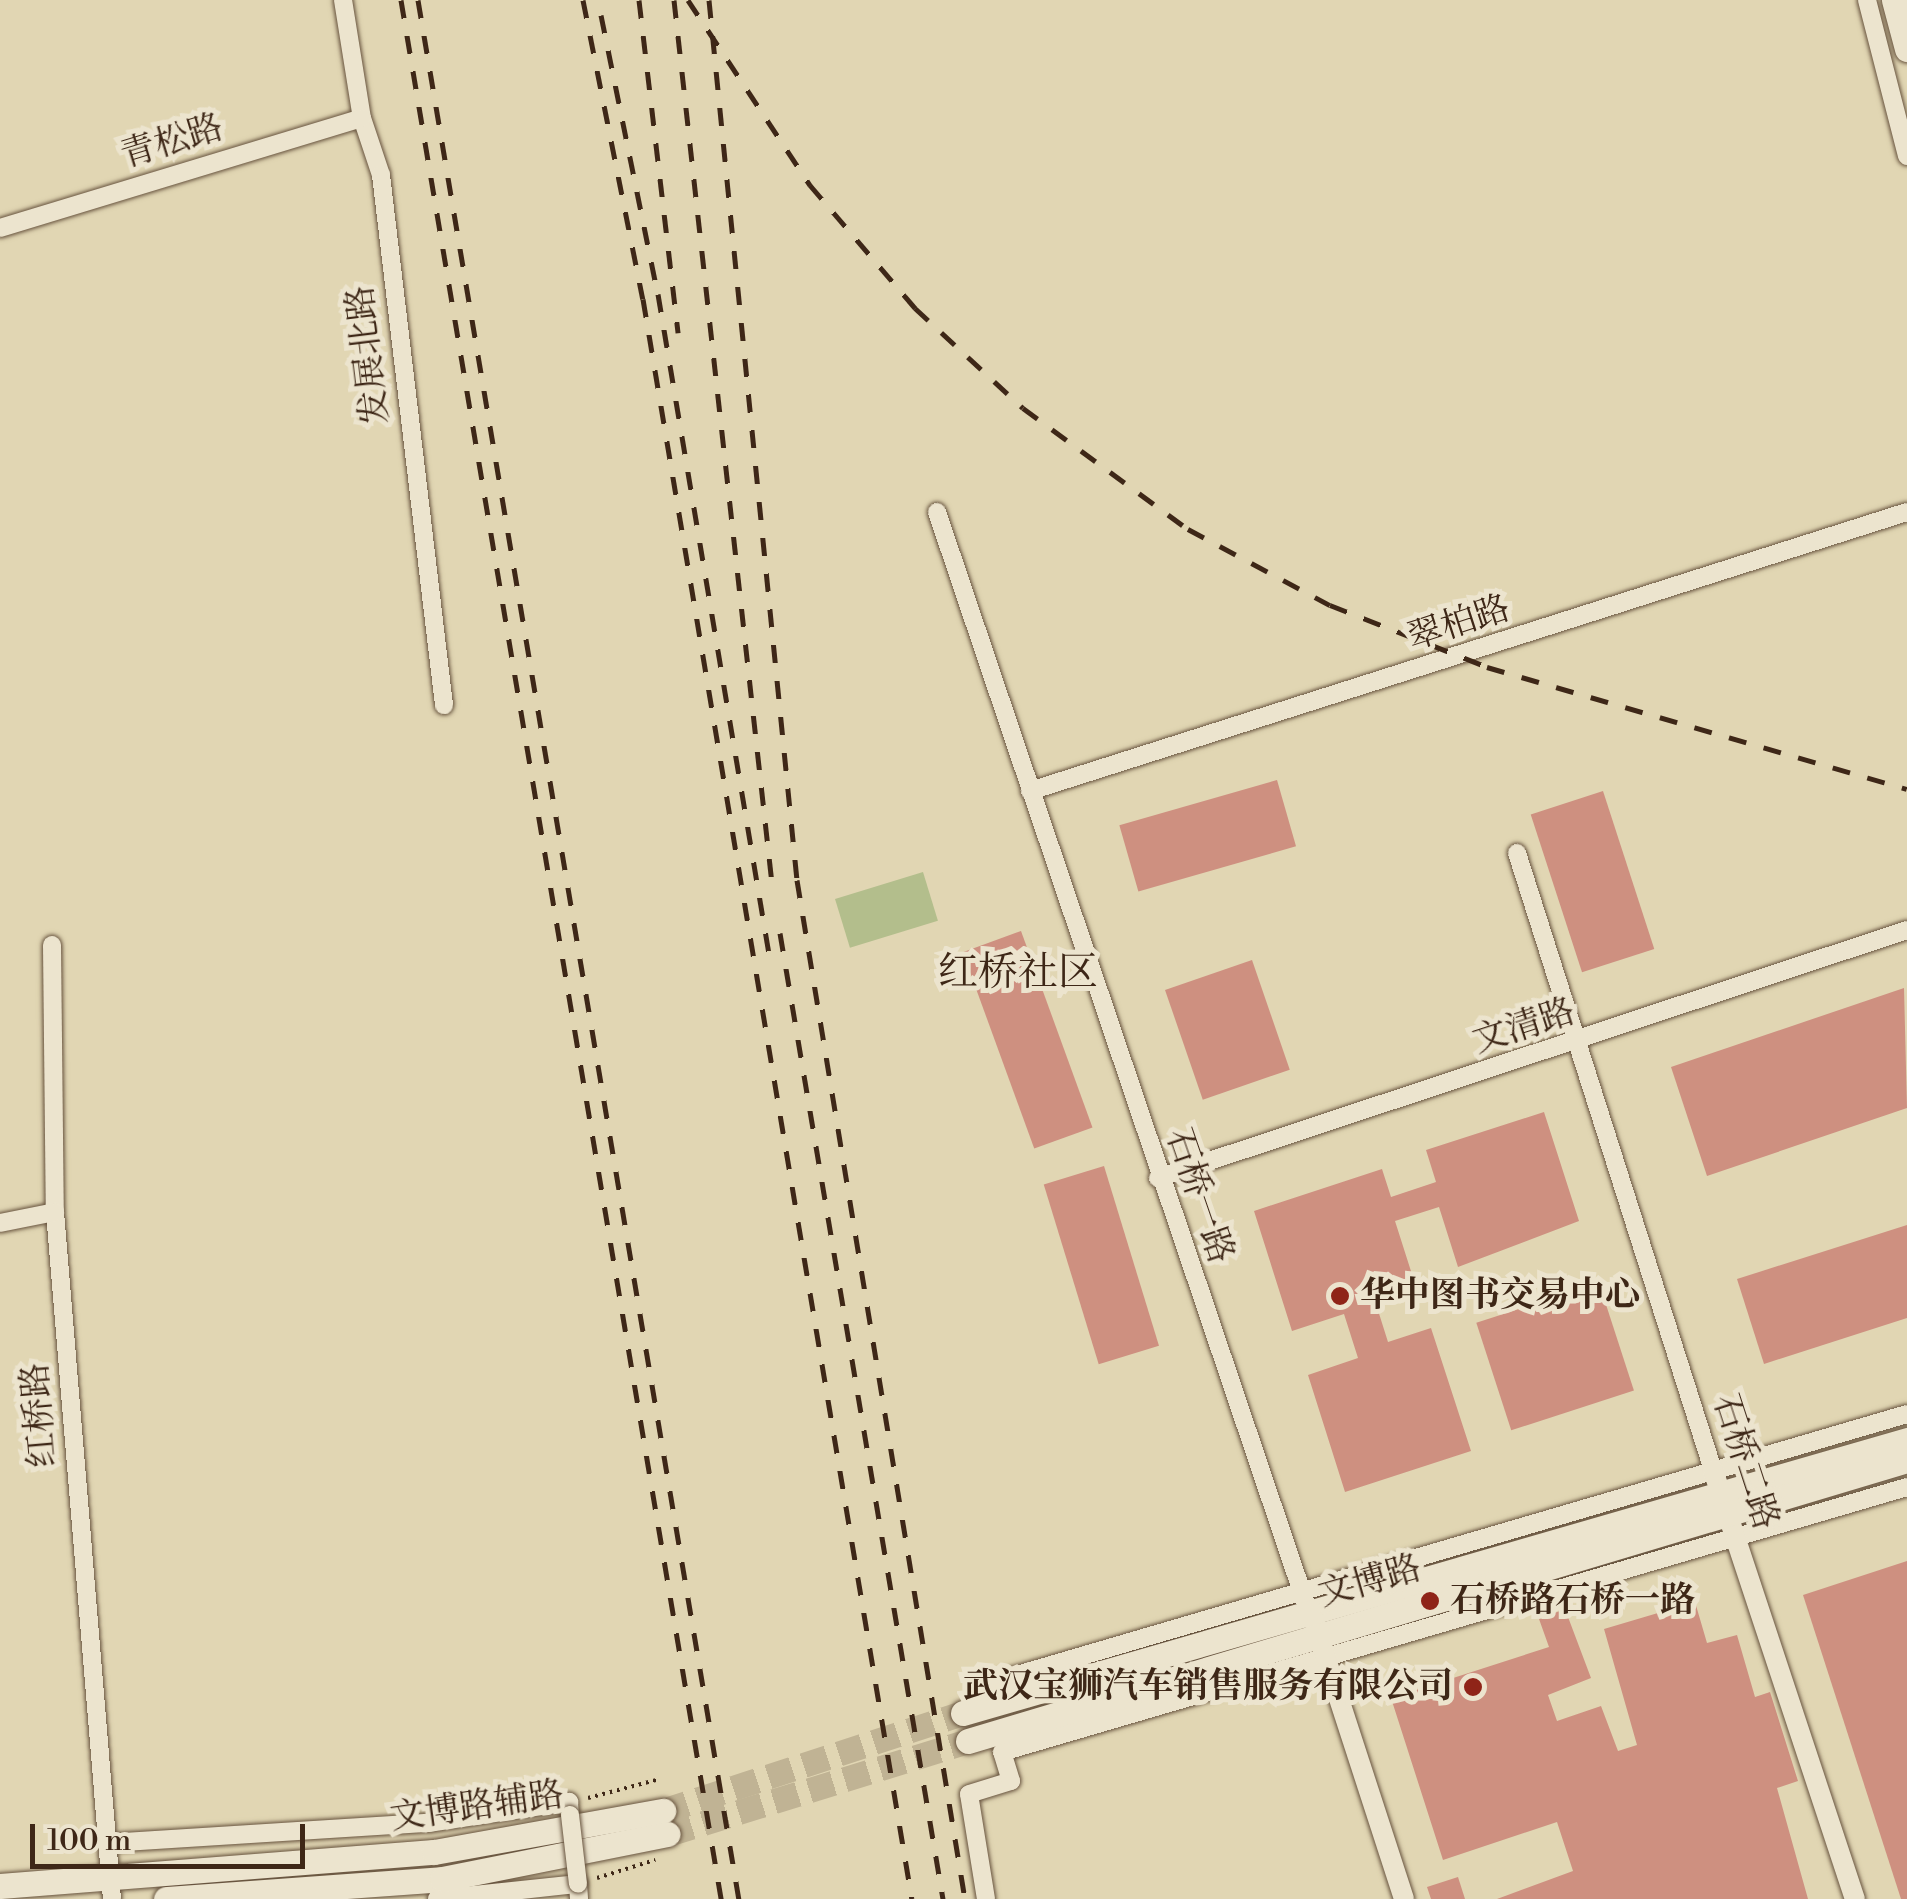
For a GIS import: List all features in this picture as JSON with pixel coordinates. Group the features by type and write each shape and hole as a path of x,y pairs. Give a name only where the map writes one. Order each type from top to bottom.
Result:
{"main road":[{"path":"1894,0 1907,49"},
{"name":"文博路","path":"1724,1503 1907,1440"},
{"name":"文博路","path":"968,1741 1310,1611 1724,1503 1907,1460"},
{"path":"964,1713 1310,1611"},
{"path":"166,1899 442,1878 666,1834"},
{"name":"文博路辅路","path":"0,1886 112,1889 434,1852 666,1834"}],"street":[{"name":"发展北路","path":"343,0 362,118 380,175 444,705"},
{"path":"1867,0 1907,156"},
{"name":"青松路","path":"0,228 362,118"},
{"name":"石桥一路","path":"936,512 1158,1178 1327,1660 1404,1899"},
{"name":"翠柏路","path":"1030,792 1907,512"},
{"name":"石桥二路","path":"1517,853 1855,1899"},
{"name":"文清路","path":"1158,1178 1578,1044 1907,930"},
{"name":"红桥路","path":"52,945 55,1212 112,1889"},
{"path":"0,1224 55,1212"},
{"path":"986,1899 969,1794 1011,1781 1002,1752 1327,1660 1724,1503 1907,1414"},
{"path":"1724,1503 1907,1487"},
{"path":"993,1682 1310,1611"},
{"path":"108,1843 428,1824 570,1808 578,1892 438,1899"}],"path":[{"path":"570,1808 660,1779"},
{"path":"578,1892 666,1834"}],"green space":[{"path":"923,872 938,921 850,948 835,899"}],"building":[{"path":"1277,780 1296,846 1138,892 1119,825"},
{"path":"1603,791 1654,949 1582,972 1531,814"},
{"path":"1021,931 1092,1127 1034,1149 963,952"},
{"path":"1252,960 1290,1070 1203,1100 1165,990"},
{"path":"1904,988 1907,1108 1707,1176 1671,1067"},
{"name":"华中图书交易中心","path":"1544,1112 1579,1221 1458,1267 1439,1207 1395,1221 1417,1290 1376,1304 1388,1342 1431,1328 1471,1451 1345,1492 1308,1375 1358,1358 1344,1314 1292,1331 1254,1211 1382,1169 1391,1197 1436,1182 1426,1150"},
{"path":"1104,1166 1159,1346 1099,1364 1044,1184"},
{"path":"1907,1225 1907,1318 1764,1364 1737,1279"},
{"path":"1599,1283 1634,1390 1511,1430 1476,1323"},
{"path":"1907,1561 1907,1899 1901,1899 1803,1595"},
{"path":"1695,1602 1707,1643 1737,1635 1755,1697 1770,1692 1798,1781 1777,1788 1808,1899 1497,1899 1573,1871 1557,1822 1443,1860 1391,1698 1549,1647 1539,1619 1565,1609 1591,1678 1548,1695 1557,1721 1601,1706 1618,1751 1637,1745 1604,1629"},
{"path":"1458,1877 1465,1899 1431,1899 1427,1887"}],"tunnel":[{"path":"663,1811 963,1713"},
{"path":"668,1834 968,1741"}],"railway":[{"path":"401,0 721,1899"},
{"path":"418,0 739,1899"},
{"path":"583,0 643,299 912,1899"},
{"path":"639,0 678,333"},
{"path":"674,0 772,883"},
{"path":"688,0 810,185 915,308 1023,408 1188,529 1330,605 1487,667 1907,789"},
{"path":"709,0 797,880 965,1899"},
{"path":"601,15 658,294 770,960"},
{"path":"780,933 943,1899"}],"place":[{"name":"华中图书交易中心","path":"1340,1296"},
{"name":"石桥路石桥一路","path":"1430,1601"},
{"name":"武汉宝狮汽车销售服务有限公司","path":"1473,1687"}],"district":[{"name":"红桥社区","path":"1018,973"}]}
